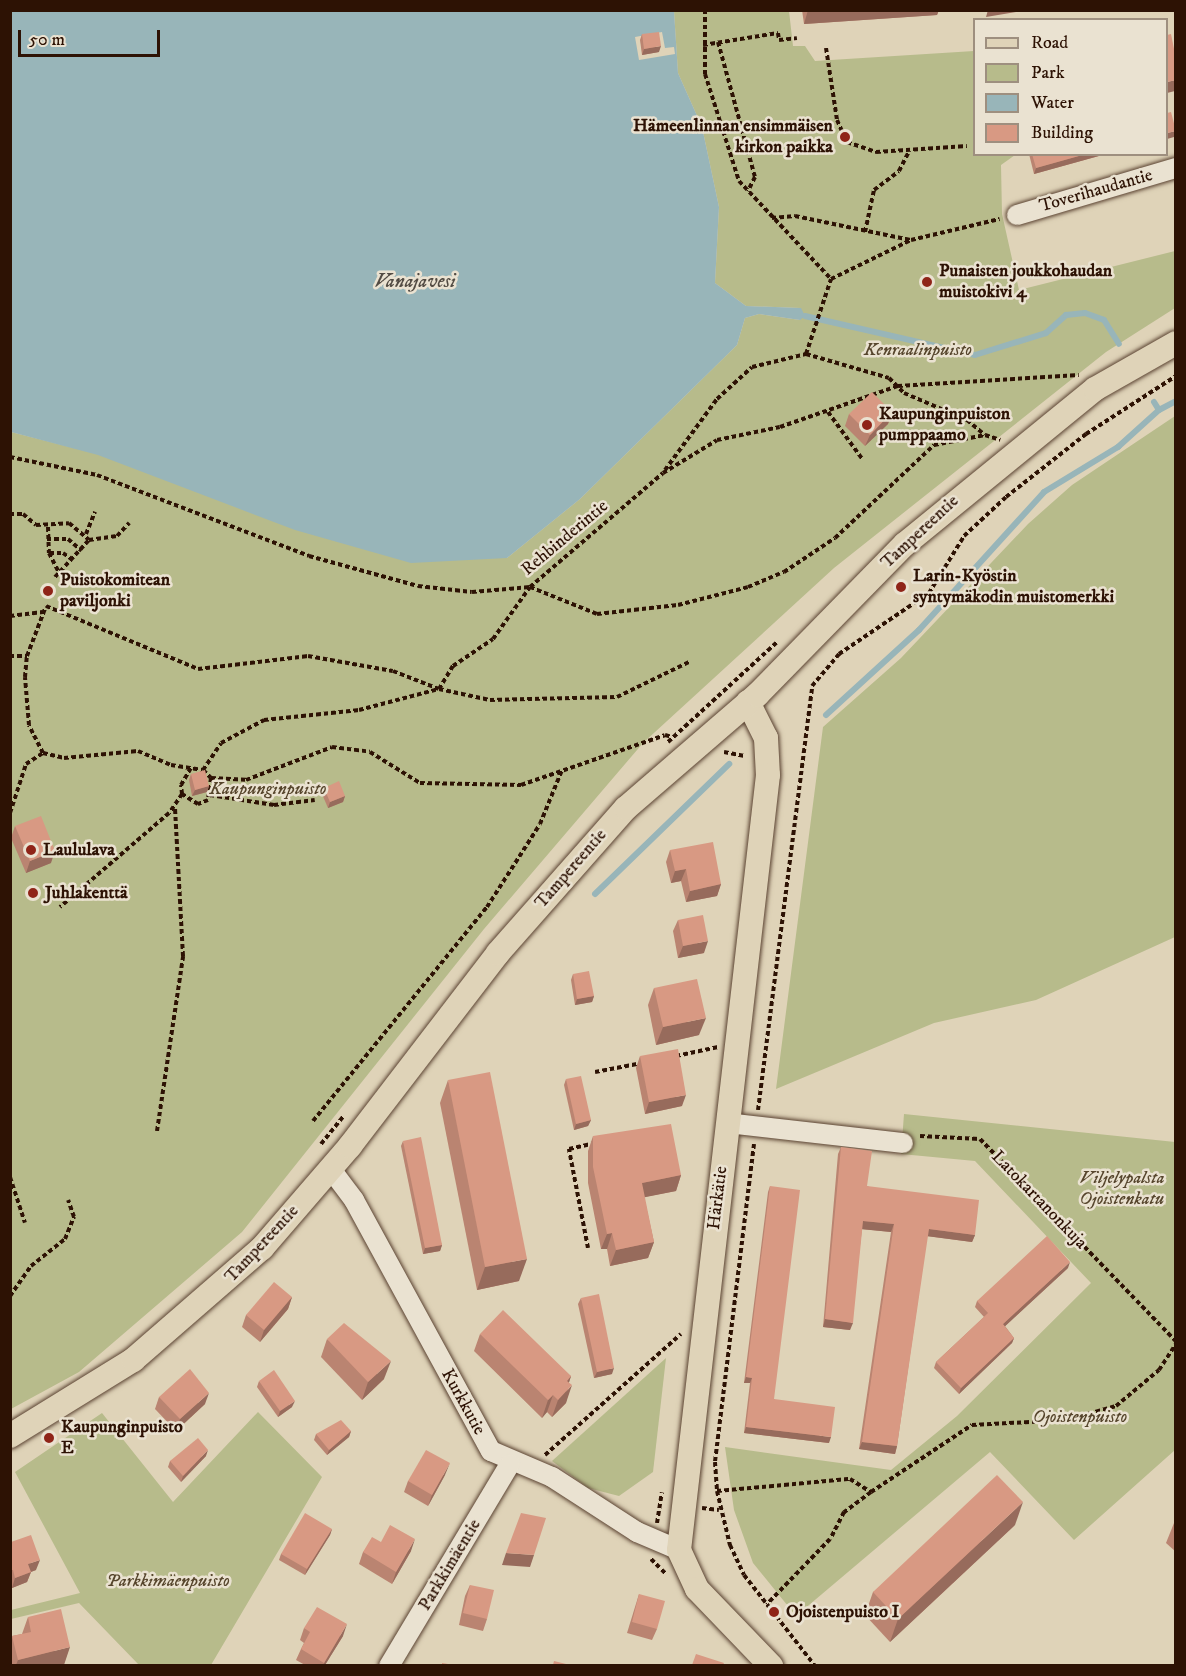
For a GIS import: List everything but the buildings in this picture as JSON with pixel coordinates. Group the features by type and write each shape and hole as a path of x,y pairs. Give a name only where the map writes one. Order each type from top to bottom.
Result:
{"main road":[{"name":"Tampereentie","path":"10,1436 78,1399 172,1330 262,1248 330,1168 498,953 626,808 748,702 905,544 984,474 1095,389 1176,343"},
{"name":"Härkätie","path":"679,1550 768,775 766,738 748,702"},
{"path":"679,1550 697,1589 771,1665"}],"street":[{"name":"Toverihaudantie","path":"1017,215 1176,168"},
{"path":"727,1123 903,1143"},
{"name":"Kurkkutie","path":"330,1168 395,1272 476,1429 491,1450 510,1464 552,1477 637,1533 679,1550"},
{"name":"Parkkimäentie","path":"389,1665 510,1464"}],"path":[{"path":"705,10 703,45 705,74 726,144 748,191 831,279"},
{"path":"703,45 778,33 778,39 797,38"},
{"path":"718,42 755,177 748,191"},
{"path":"826,48 837,120 847,142 876,152 967,146"},
{"path":"865,232 874,190 899,171 909,151"},
{"path":"806,354 817,331 831,279 911,240 1017,215"},
{"path":"772,218 795,216 911,240"},
{"path":"663,473 717,399 752,367 806,354 889,378 898,386 967,420 985,435 1007,443"},
{"name":"Rehbinderintie","path":"10,457 97,475 254,538 418,586 472,592 530,587 663,473 717,440 828,412 898,386 966,385 1028,375 1091,376"},
{"path":"815,1665 767,1604 730,1545 717,1491 715,1462 812,686 839,654 929,592 963,536 1006,497 1086,434 1176,376"},
{"path":"828,412 863,460"},
{"path":"203,770 221,743 264,720 359,710 439,689 453,666 493,639 530,587 597,614 678,605 748,587 784,572 835,538 922,453 946,440 985,435"},
{"path":"86,534 95,512"},
{"path":"10,514 48,527 69,523 86,534 89,540"},
{"path":"55,577 58,572 74,561 89,540 117,536 129,523"},
{"path":"48,527 49,553 58,572"},
{"path":"47,539 68,539 82,551"},
{"path":"49,553 63,553 74,561"},
{"path":"44,753 29,725 27,656 46,606 198,669 308,656 393,670 439,689 490,699 617,697 689,662"},
{"path":"10,616 43,612"},
{"path":"10,656 27,656"},
{"path":"10,813 26,764 44,753 64,758 138,751 203,770 211,778 246,780 332,747 370,752 420,783 453,788 521,784 665,735 672,737"},
{"path":"60,907 175,805 182,794 181,785 192,767"},
{"path":"314,1120 487,908 540,824 562,770"},
{"path":"210,795 211,778"},
{"path":"182,794 198,804 210,795 274,804 315,800"},
{"path":"157,1131 183,956 175,805"},
{"path":"672,1056 736,1043"},
{"path":"595,1072 650,1061"},
{"name":"Latokartanonkuja","path":"903,1143 919,1136 980,1139 1176,1343"},
{"path":"588,1248 569,1149 603,1142"},
{"path":"10,1177 25,1223"},
{"path":"10,1296 31,1266 65,1239 74,1217 68,1200"},
{"path":"532,1470 681,1334"},
{"path":"767,1604 830,1539 844,1512 972,1425 1067,1420 1116,1406 1159,1370 1176,1343"},
{"path":"717,1491 850,1479 871,1492"}],"green space":[{"name":"Kaupunginpuisto","path":"674,11 789,11 793,46 805,46 815,61 973,51 973,156 1014,156 1001,165 1002,214 1019,290 1175,251 1175,308 1106,352 834,568 643,743 484,929 242,1232 79,1372 11,1409 11,432 507,558 580,499 737,345 745,318 759,314 800,320 801,308 746,306 715,283 719,207 702,127 678,73"},
{"path":"1175,416 1175,937 1036,1000 934,1023 776,1089 823,727 901,658 1028,524 1072,485"},
{"name":"Ojoistenpuisto","path":"904,1114 1175,1142 1175,1450 1074,1540 990,1452 796,1616 753,1563 734,1510 725,1447 891,1470 957,1416 1091,1283 975,1161 901,1154"},
{"path":"666,1358 653,1472 619,1496 588,1488 552,1461"},
{"name":"Parkkimäenpuisto","path":"258,1412 322,1477 211,1665 139,1665 79,1603 11,1619 11,1610 80,1593 15,1472 102,1413 173,1502"}],"water":[{"name":"Vanajavesi","path":"10,11 674,11 678,73 702,127 719,207 715,283 746,306 801,308 805,316 800,320 759,314 745,318 737,345 580,499 507,558 411,563 295,530 98,455 11,432"}],"pier":[{"path":"662,32 665,48 674,47 675,54 639,60 635,37"}],"waterway":[{"path":"805,316 975,355 1046,333 1066,315 1085,313 1104,320 1119,344"},
{"path":"1154,402 1159,410 1176,401"},
{"path":"826,715 919,630 1044,492 1118,447 1159,410"},
{"path":"595,894 729,764"}],"place":[{"name":"Hämeenlinnan ensimmäisen kirkon paikka","path":"845,137"},
{"name":"Punaisten joukkohaudan muistokivi 4","path":"927,282"},
{"name":"Kaupunginpuiston pumppaamo","path":"867,425"},
{"name":"Larin-Kyöstin syntymäkodin muistomerkki","path":"901,587"},
{"name":"Puistokomitean paviljonki","path":"48,591"},
{"name":"Laululava","path":"31,850"},
{"name":"Juhlakenttä","path":"33,893"},
{"name":"Kaupunginpuisto E","path":"49,1438"},
{"name":"Ojoistenpuisto I","path":"774,1612"}],"park label":[{"name":"Kenraalinpuisto","path":"918,350"},
{"name":"Viljelypalsta Ojoistenkatu","path":"1122,1189"}]}
